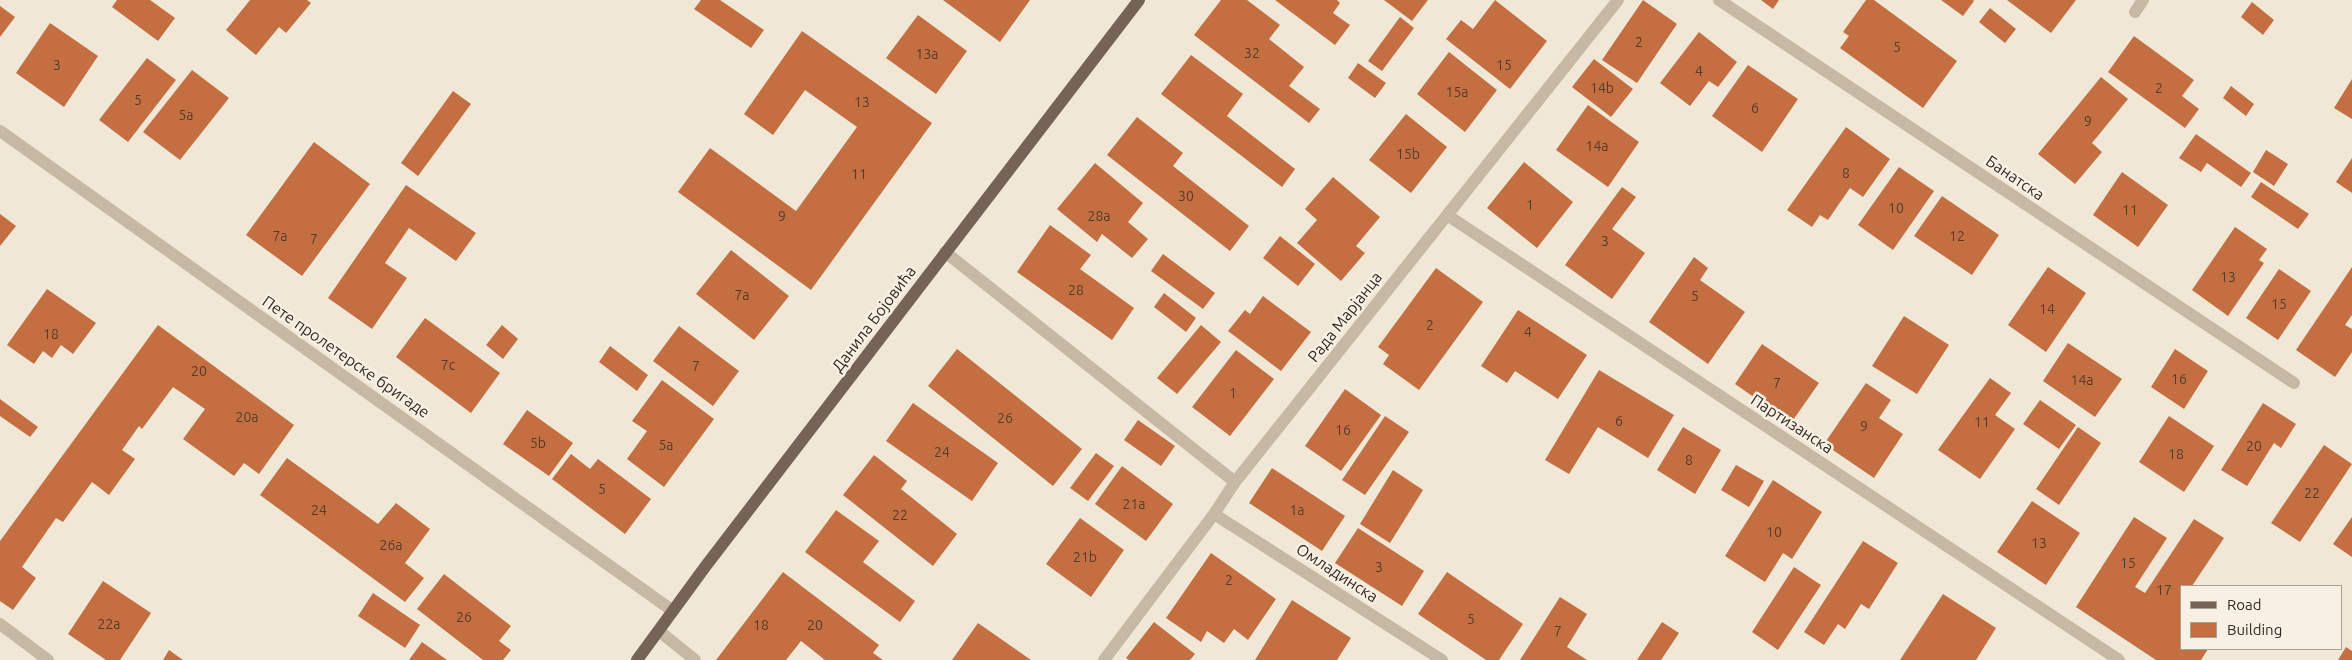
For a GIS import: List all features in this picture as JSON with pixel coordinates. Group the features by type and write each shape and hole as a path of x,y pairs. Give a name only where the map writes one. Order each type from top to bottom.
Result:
{"main road":[{"name":"Данила Бојовића","path":"637,660 945,252 1139,0"}],"street":[{"name":"Рада Марјанца","path":"1104,660 1214,514 1235,482 1618,0"},
{"name":"Банатска","path":"1719,0 2294,383"},
{"path":"2134,12 2143,0"},
{"name":"Пете пролетерске бригаде","path":"0,131 673,611"},
{"name":"Партизанска","path":"1447,215 2120,660"},
{"path":"945,252 1235,482"},
{"name":"Омладинска","path":"1214,514 1442,660"},
{"path":"0,624 48,660"},
{"path":"659,631 695,660"}],"building":[{"path":"117,0 150,0 175,18 158,41 112,7"},
{"path":"250,0 307,0 311,3 286,33 279,27 256,55 226,30"},
{"path":"701,0 720,0 764,30 751,48 694,9"},
{"path":"943,0 1030,0 1000,42"},
{"path":"1221,0 1247,0 1280,25 1269,39 1304,67 1289,86 1320,109 1309,123 1194,35"},
{"path":"1275,0 1337,0 1340,3 1333,13 1350,25 1335,45"},
{"path":"1384,0 1428,0 1412,21"},
{"path":"1495,0 1547,41 1510,89 1446,39 1461,20 1473,29"},
{"path":"1643,0 1677,24 1637,83 1602,60"},
{"path":"1761,0 1779,0 1773,9"},
{"path":"1866,0 1874,0 1957,61 1923,108 1840,48 1849,36 1843,32"},
{"path":"1941,0 1973,0 1974,1 1963,16"},
{"path":"2007,0 2076,0 2051,33"},
{"path":"2252,2 2274,20 2263,35 2241,17"},
{"path":"0,6 15,17 0,37"},
{"path":"1990,8 2016,29 2005,43 1979,22"},
{"path":"918,15 967,51 936,94 886,58"},
{"path":"1400,17 1414,28 1382,71 1368,61"},
{"path":"50,23 98,56 64,107 16,73"},
{"path":"802,31 932,123 811,290 678,192 710,148 796,211 857,127 805,90 773,135 744,114"},
{"path":"1699,32 1737,62 1718,87 1709,81 1690,106 1660,83"},
{"path":"2134,36 2194,80 2182,96 2199,109 2185,128 2108,72"},
{"path":"1449,52 1497,90 1465,132 1417,94"},
{"path":"1191,55 1243,94 1227,116 1295,169 1282,187 1161,94"},
{"path":"147,58 176,80 128,142 99,120"},
{"path":"1594,59 1633,89 1611,117 1572,87"},
{"path":"1358,63 1386,83 1375,98 1348,78"},
{"path":"1748,65 1798,99 1762,152 1712,116"},
{"path":"192,70 229,98 180,160 143,132"},
{"path":"2101,77 2128,99 2092,143 2102,152 2075,184 2038,154"},
{"path":"2352,79 2352,119 2334,108"},
{"path":"2231,86 2254,104 2246,116 2223,98"},
{"path":"453,91 471,104 418,176 401,163"},
{"path":"1588,105 1639,142 1608,187 1556,150"},
{"path":"1406,114 1447,147 1411,193 1369,160"},
{"path":"1137,117 1183,153 1173,166 1249,226 1230,251 1107,155"},
{"path":"1846,127 1890,159 1863,197 1850,188 1828,220 1820,215 1812,227 1787,210"},
{"path":"2196,134 2251,173 2241,187 2207,163 2201,172 2179,158"},
{"path":"314,142 370,184 302,276 246,235"},
{"path":"2266,150 2288,164 2274,186 2253,172"},
{"path":"2352,158 2352,193 2336,182"},
{"path":"1524,162 1573,202 1537,248 1487,208"},
{"path":"1095,163 1143,203 1128,222 1148,239 1132,258 1102,234 1097,242 1057,209"},
{"path":"1899,167 1934,191 1893,250 1858,225"},
{"path":"2122,172 2168,205 2138,247 2093,215"},
{"path":"1333,177 1380,217 1356,246 1365,253 1341,281 1297,243 1317,220 1305,209"},
{"path":"2261,182 2309,214 2298,229 2251,197"},
{"path":"406,185 476,233 456,261 409,228 385,263 407,278 372,329 328,298"},
{"path":"1622,187 1636,197 1612,229 1645,253 1612,299 1565,265"},
{"path":"1942,196 1999,235 1972,275 1914,236"},
{"path":"0,214 16,226 0,246"},
{"path":"1050,225 1091,255 1080,269 1134,308 1112,340 1017,272"},
{"path":"2235,227 2267,249 2259,260 2264,263 2228,316 2192,290"},
{"path":"1280,236 1315,264 1298,286 1263,258"},
{"path":"731,250 789,296 754,340 696,294"},
{"path":"1163,254 1215,293 1203,309 1151,271"},
{"path":"1694,257 1708,268 1700,280 1745,312 1708,364 1649,322"},
{"path":"2048,267 2086,293 2046,352 2008,325"},
{"path":"2352,267 2352,315 2345,325 2352,329 2352,352 2335,377 2296,350"},
{"path":"1436,268 1483,302 1419,390 1383,364 1389,355 1378,347"},
{"path":"2279,269 2311,291 2278,340 2246,318"},
{"path":"47,289 96,323 73,354 61,345 52,358 43,351 34,364 7,345"},
{"path":"1164,293 1196,318 1186,332 1154,307"},
{"path":"1263,296 1311,332 1281,371 1228,331 1245,310 1250,314"},
{"path":"1518,310 1587,355 1558,399 1515,371 1507,383 1481,366"},
{"path":"1904,316 1949,345 1917,394 1872,366"},
{"path":"425,318 500,373 471,413 396,357"},
{"path":"158,325 294,425 259,474 244,463 234,476 183,439 205,409 173,387 142,429 139,426 122,450 135,459 109,495 92,482 63,522 56,518 22,567 36,578 13,610 0,601 0,541"},
{"path":"502,325 518,339 503,359 486,345"},
{"path":"1201,325 1221,342 1177,394 1157,378"},
{"path":"679,326 739,371 713,406 653,361"},
{"path":"2068,343 2122,379 2095,417 2043,381"},
{"path":"1762,344 1819,383 1791,423 1735,384"},
{"path":"610,346 648,375 637,391 599,362"},
{"path":"957,349 1082,449 1053,486 928,386"},
{"path":"2175,349 2208,371 2184,409 2151,387"},
{"path":"1236,350 1274,379 1230,436 1192,407"},
{"path":"1599,370 1674,415 1648,458 1598,427 1569,474 1545,460"},
{"path":"1990,378 2011,393 1995,415 2015,429 1980,479 1938,450"},
{"path":"662,380 714,419 664,487 627,459 647,431 632,421"},
{"path":"1866,383 1891,400 1879,418 1903,434 1874,478 1824,444"},
{"path":"1345,389 1381,415 1341,471 1305,446"},
{"path":"0,399 38,427 30,437 0,416"},
{"path":"2040,400 2076,425 2059,449 2023,424"},
{"path":"913,403 998,463 972,501 886,441"},
{"path":"2263,403 2296,424 2281,448 2274,443 2247,486 2221,470"},
{"path":"527,410 573,443 549,476 503,444"},
{"path":"1385,416 1409,432 1365,495 1342,480"},
{"path":"2169,416 2214,446 2184,492 2139,462"},
{"path":"1138,420 1175,446 1161,466 1124,440"},
{"path":"1683,427 1721,450 1695,494 1657,470"},
{"path":"2078,427 2101,443 2059,505 2036,489"},
{"path":"2324,445 2352,464 2300,542 2271,523"},
{"path":"1096,453 1114,466 1088,501 1070,488"},
{"path":"571,454 590,469 598,459 651,499 625,534 552,479"},
{"path":"874,455 907,481 901,489 957,534 933,566 843,495"},
{"path":"287,458 378,524 396,503 430,529 405,563 424,578 405,602 260,495"},
{"path":"1736,465 1764,481 1749,507 1721,490"},
{"path":"1122,466 1173,504 1146,541 1095,504"},
{"path":"1272,468 1345,516 1322,551 1249,503"},
{"path":"1393,470 1423,490 1390,543 1360,524"},
{"path":"1773,480 1822,512 1792,559 1783,553 1765,582 1725,556"},
{"path":"2032,501 2080,533 2046,585 1997,552"},
{"path":"836,510 879,541 863,562 915,601 900,622 805,552"},
{"path":"2134,517 2167,538 2135,587 2145,593 2194,519 2224,538 2193,585 2180,585 2180,650 2207,650 2201,660 2156,660 2076,607"},
{"path":"2352,517 2352,557 2333,544"},
{"path":"1080,518 1124,550 1091,597 1046,564"},
{"path":"1358,528 1424,571 1402,606 1335,563"},
{"path":"1863,541 1898,563 1869,609 1861,604 1845,629 1838,624 1824,645 1804,632"},
{"path":"1211,553 1276,599 1248,640 1234,629 1224,643 1207,631 1201,642 1166,618"},
{"path":"1794,567 1821,585 1778,650 1752,632"},
{"path":"783,572 879,645 873,653 883,660 825,660 801,641 786,660 716,660"},
{"path":"1447,572 1523,624 1499,660 1486,660 1418,614"},
{"path":"444,574 511,626 499,641 511,650 503,660 483,660 417,609"},
{"path":"103,581 151,613 120,660 106,660 68,634"},
{"path":"373,593 420,625 405,648 358,616"},
{"path":"1943,594 1996,628 1976,660 1900,660"},
{"path":"1560,597 1587,614 1567,647 1587,660 1520,660"},
{"path":"1292,600 1351,638 1337,660 1255,660"},
{"path":"1154,622 1195,654 1190,660 1129,660 1126,658"},
{"path":"1662,622 1679,633 1661,660 1637,660"},
{"path":"978,623 1031,660 952,660"},
{"path":"422,642 447,660 409,660"},
{"path":"2346,647 2352,651 2352,660 2338,660"},
{"path":"169,650 183,660 163,660"}]}
